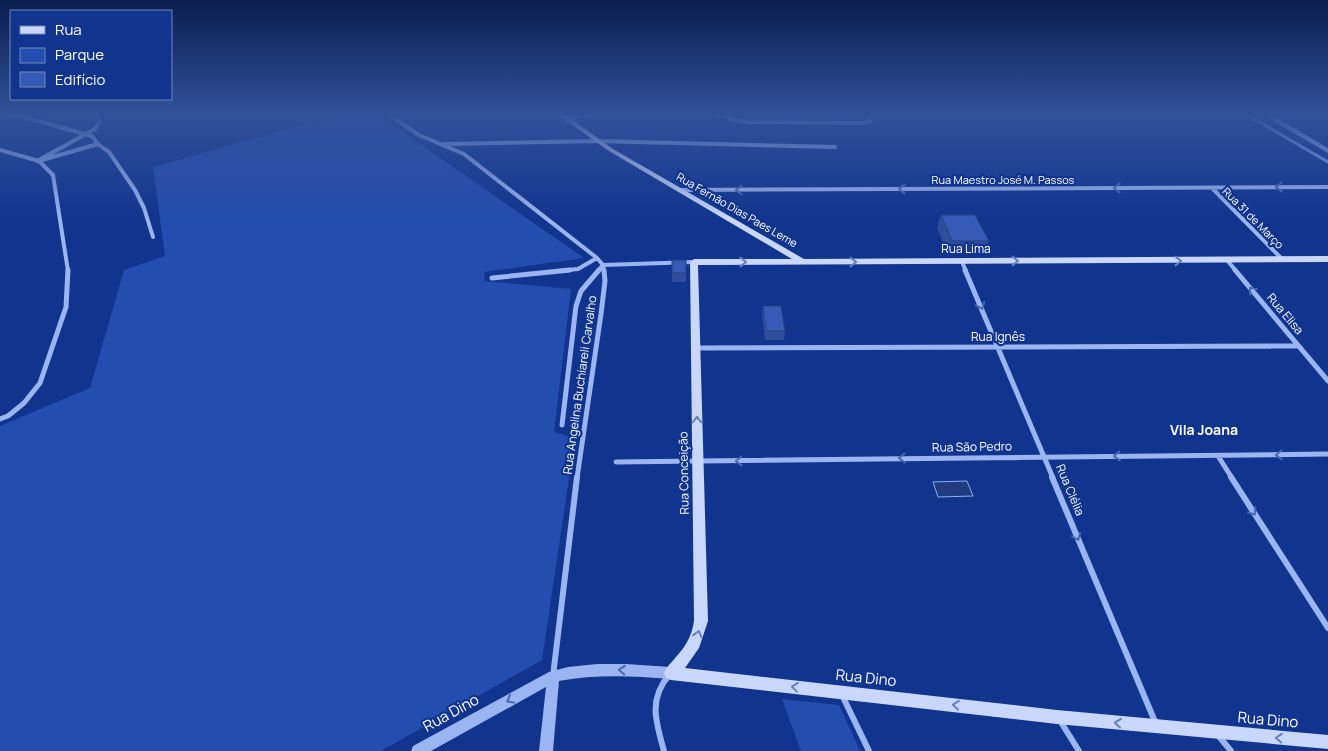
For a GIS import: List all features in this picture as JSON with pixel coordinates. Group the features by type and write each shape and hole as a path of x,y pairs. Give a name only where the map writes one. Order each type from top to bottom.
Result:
{"main road":[{"name":"Rua Fernão Dias Paes Leme","path":"607,148 804,262"},
{"name":"Rua Lima","path":"694,262 1328,259"},
{"name":"Rua Conceição","path":"670,673 691,652 700,632 697,348 694,262"},
{"name":"Rua Dino","path":"670,673 1057,717 1328,742"}],"street":[{"path":"38,161 61,148"},
{"path":"38,161 84,148"},
{"path":"103,148 108,152 135,190 144,208 153,237"},
{"path":"452,148 464,154 597,258 603,265"},
{"path":"0,150 38,161 53,175 68,270 66,307 40,382 24,404 8,416 0,419"},
{"name":"Rua Maestro José M. Passos","path":"679,190 1328,187"},
{"name":"Rua 31 de Março","path":"1212,188 1283,260"},
{"path":"492,278 578,269 597,258"},
{"name":"Rua Elisa","path":"1227,260 1328,381"},
{"name":"Rua Lima","path":"603,265 694,262"},
{"name":"Rua Clélia","path":"962,262 1157,727"},
{"name":"Rua Angelina Buchiareli Carvalho","path":"562,426 576,306 581,291 603,265"},
{"name":"Rua Angelina Buchiareli Carvalho","path":"553,676 575,489 605,282 603,265"},
{"name":"Rua Ignês","path":"697,348 1298,346"},
{"name":"Rua São Pedro","path":"616,462 1328,454"},
{"path":"1218,456 1328,628"},
{"name":"Rua Dino","path":"418,751 553,676 578,671 610,669 670,673"},
{"path":"664,751 656,723 656,694 661,682 670,673"},
{"path":"546,751 553,676"},
{"path":"842,693 869,751"},
{"path":"1057,717 1079,751"},
{"path":"1216,733 1231,751"}],"green space":[{"path":"220,148 426,148 584,258 484,272 485,281 571,289 554,432 575,438 542,660 381,751 0,751 0,426 90,388 124,270 165,256 153,167"},
{"path":"782,699 839,705 860,751 801,751"}],"shaded area":[{"path":"967,481 973,496 938,497 933,482"}],"building":[{"path":"941,215 975,215 989,241 952,241"},
{"path":"672,260 686,260 686,273 672,273"},
{"path":"763,306 781,306 785,331 766,331"}],"waterway":[{"path":"1304,148 1328,162"}],"district":[{"name":"Vila Joana","path":"1204,430"}]}
